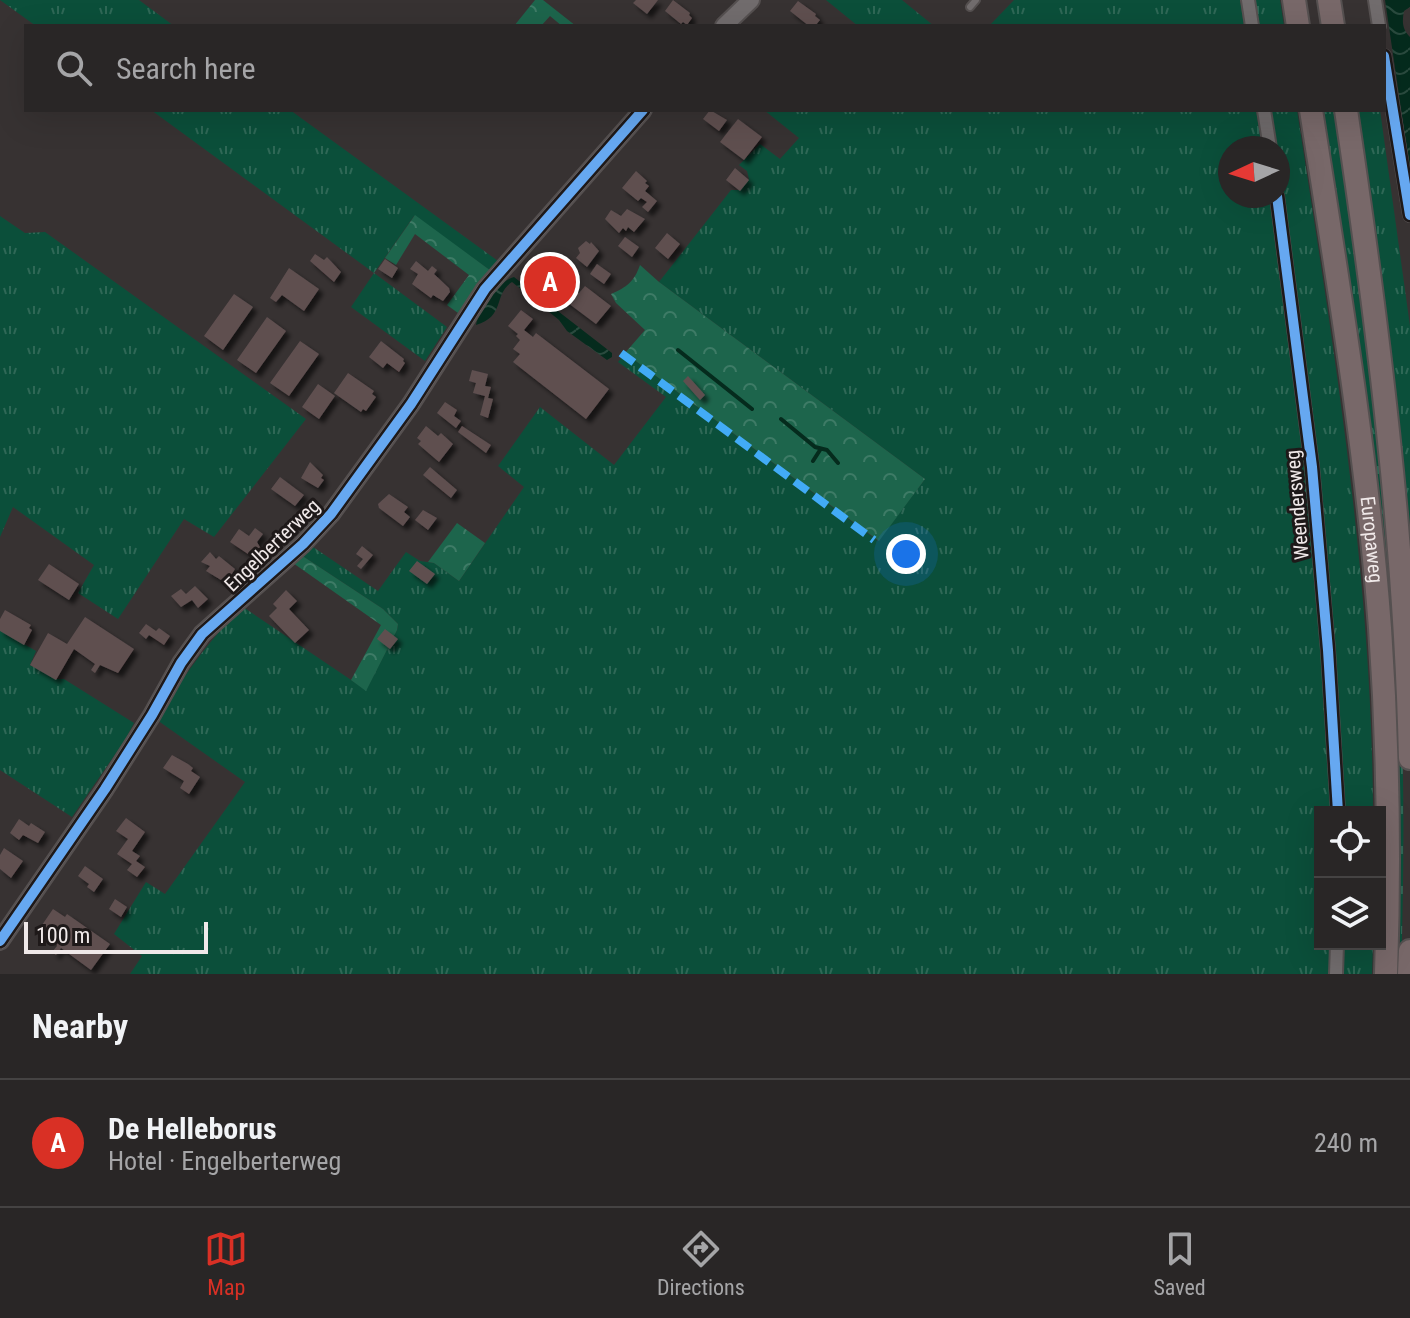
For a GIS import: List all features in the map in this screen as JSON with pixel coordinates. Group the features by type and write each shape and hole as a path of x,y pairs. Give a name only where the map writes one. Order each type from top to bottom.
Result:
{"highway":[{"path":"1294,0 1298,24"},
{"path":"1329,0 1333,24"},
{"name":"Europaweg","path":"1311,112 1362,453 1379,627 1387,787 1386,974"},
{"name":"Europaweg","path":"1346,112 1376,324 1391,460 1401,565 1410,758"},
{"path":"1409,974 1410,951"}],"street":[{"path":"726,24 751,0"},
{"path":"1248,0 1252,24"},
{"path":"1375,0 1379,24"},
{"path":"1386,68 1410,215"},
{"name":"Engelberterweg","path":"0,941 105,789 181,663 202,634 303,544 331,514 411,404 485,289 641,112"},
{"path":"1264,112 1268,136"},
{"name":"Weendersweg","path":"1279,208 1312,467 1338,806"},
{"path":"1336,974 1337,950"}],"lane":[{"path":"970,7 976,0"}],"green space":[{"path":"0,0 139,0 171,24 33,24"},
{"path":"535,0 543,0 573,24 560,24 550,16 543,24 516,24"},
{"path":"826,0 902,0 932,24 856,24"},
{"path":"1014,0 1240,0 1244,24 991,24"},
{"path":"1253,0 1280,0 1284,24 1257,24"},
{"path":"154,112 293,112 498,261 491,271 414,216 374,273"},
{"path":"766,112 1256,112 1260,136 1218,136 1218,208 1271,208 1313,532 1331,801 1331,806 1314,806 1314,950 1330,950 1329,974 130,974 142,956 114,934 146,882 165,894 245,782 157,720 206,647 243,607 366,690 398,624 383,609 301,555 310,545 378,591 406,552 420,561 434,563 459,581 524,487 498,466 540,407 614,465 666,397 618,362 625,353 878,541 925,479 659,282 731,190 740,190 749,179 747,171 739,165 760,144 780,159 799,138"},
{"path":"1270,112 1297,112 1324,285 1358,548 1366,636 1373,806 1344,806 1324,527 1285,208 1290,208 1290,136 1274,136"},
{"path":"1318,112 1335,112 1387,521 1402,728 1401,974 1398,868"},
{"path":"1355,112 1380,112 1410,326 1410,527 1398,415"},
{"path":"415,215 491,271 458,313 447,305 469,275 415,234 396,265 385,258"},
{"path":"0,216 25,233 45,232 306,419 214,537 184,519 118,619 78,593 94,565 13,507 0,537"},
{"path":"640,265 925,479 879,541 625,353 645,330 616,303 611,294 629,283"},
{"path":"374,273 447,327 425,361 351,307"},
{"path":"457,523 485,543 459,581 428,562"},
{"path":"301,555 383,609 398,624 366,691 351,680 381,625 293,563"},
{"path":"0,630 36,651 30,665 56,679 64,679 134,723 72,817 0,770"},
{"path":"1344,950 1373,950 1372,974 1343,974"}],"water":[{"path":"1385,0 1410,0 1403,22 1410,37 1410,170"},
{"path":"514,277 612,353 612,357 607,360 567,331 559,320 512,282 506,287 492,316 476,325 490,297"}],"building":[{"path":"636,0 658,0 647,14 633,3"},
{"path":"673,0 692,18 688,24 681,24 665,11"},
{"path":"798,1 820,20 817,24 806,24 790,11"},
{"path":"708,112 713,112 727,120 719,131 703,119"},
{"path":"738,119 762,137 744,160 720,142"},
{"path":"735,168 749,180 740,191 726,180"},
{"path":"636,171 647,181 645,183 649,186 645,191 657,201 648,212 642,207 647,202 641,198 638,201 622,188"},
{"path":"627,209 645,219 634,232 628,227 619,233 605,219 611,210 621,216"},
{"path":"667,233 680,244 668,259 655,248"},
{"path":"625,237 639,247 632,257 618,246"},
{"path":"586,241 599,251 587,267 576,258 580,253 578,248"},
{"path":"315,254 324,260 327,257 341,272 334,282 310,261"},
{"path":"385,259 398,268 392,278 378,269"},
{"path":"416,261 428,271 432,266 437,270 434,274 450,292 443,301 433,295 431,298 412,284 418,274 410,269"},
{"path":"597,264 611,274 604,284 590,274"},
{"path":"289,268 319,289 304,311 282,295 276,302 270,298"},
{"path":"550,272 555,272 579,293 585,286 611,306 596,324 544,285 546,283 543,281"},
{"path":"234,294 253,307 223,350 204,336"},
{"path":"521,310 533,319 524,330 533,337 536,333 609,389 586,419 513,362 520,354 513,349 520,340 508,326"},
{"path":"267,317 286,331 256,373 237,360"},
{"path":"300,341 319,354 289,396 270,383"},
{"path":"381,341 404,359 399,372 387,363 383,368 369,357"},
{"path":"472,370 488,374 485,386 491,387 488,398 493,399 488,418 480,415 485,396 473,393 476,383 469,381"},
{"path":"348,373 374,391 372,394 376,397 366,411 363,409 361,412 334,393"},
{"path":"688,376 705,395 700,400 683,381"},
{"path":"318,384 335,396 319,419 302,407"},
{"path":"445,402 457,410 454,416 461,421 456,428 437,413"},
{"path":"426,426 438,436 441,433 453,444 439,462 418,444 421,441 417,438"},
{"path":"462,426 491,445 486,453 458,432"},
{"path":"310,462 323,475 321,478 324,480 318,488 301,478"},
{"path":"430,467 457,490 451,498 423,475"},
{"path":"280,477 304,495 295,506 271,489"},
{"path":"389,494 408,507 404,512 410,517 403,526 379,508 378,504"},
{"path":"423,510 437,518 428,530 415,520"},
{"path":"255,528 263,534 257,542 261,549 256,556 230,542 239,529 249,536"},
{"path":"362,546 373,555 361,569 357,566 363,559 356,554"},
{"path":"210,552 216,559 219,556 235,569 226,583 206,571 210,566 201,562"},
{"path":"417,561 435,574 427,584 409,571"},
{"path":"49,564 79,584 69,600 38,580"},
{"path":"195,586 208,599 198,608 192,600 181,607 171,596 181,589 186,594"},
{"path":"286,590 297,601 289,609 309,630 295,643 269,616 277,608 273,604"},
{"path":"5,610 31,625 29,628 32,630 24,645 0,631 0,619"},
{"path":"85,617 134,649 118,673 100,665 95,673 91,670 95,664 74,649 56,680 30,665 48,633 67,644"},
{"path":"146,624 170,636 164,645 149,635 146,639 139,633"},
{"path":"385,629 398,639 390,649 377,639"},
{"path":"172,755 188,764 193,768 191,771 200,777 189,794 180,788 184,781 163,768"},
{"path":"126,818 145,832 132,851 140,856 136,861 145,867 137,877 127,870 132,864 117,854 128,839 116,831"},
{"path":"19,819 45,832 38,843 23,835 19,840 10,833"},
{"path":"4,848 23,861 11,878 0,869 0,855"},
{"path":"85,866 103,879 94,892 78,876"},
{"path":"115,899 127,907 121,917 109,909"},
{"path":"53,909 65,917 67,914 110,944 91,970 61,948 56,955 52,952 56,943 40,928"}],"waterway":[{"path":"678,350 752,409"},
{"path":"781,419 815,447 827,450 838,463"},
{"path":"813,461 820,450"}],"marked path":[{"path":"621,353 874,540"}],"cycle path":[{"path":"1386,68 1410,215"},
{"path":"0,941 105,789 181,663 202,634 303,544 331,514 411,404 485,289 641,112"},
{"path":"1279,208 1312,467 1338,806"}],"place":[{"name":"De Helleborus","path":"550,282"}]}
